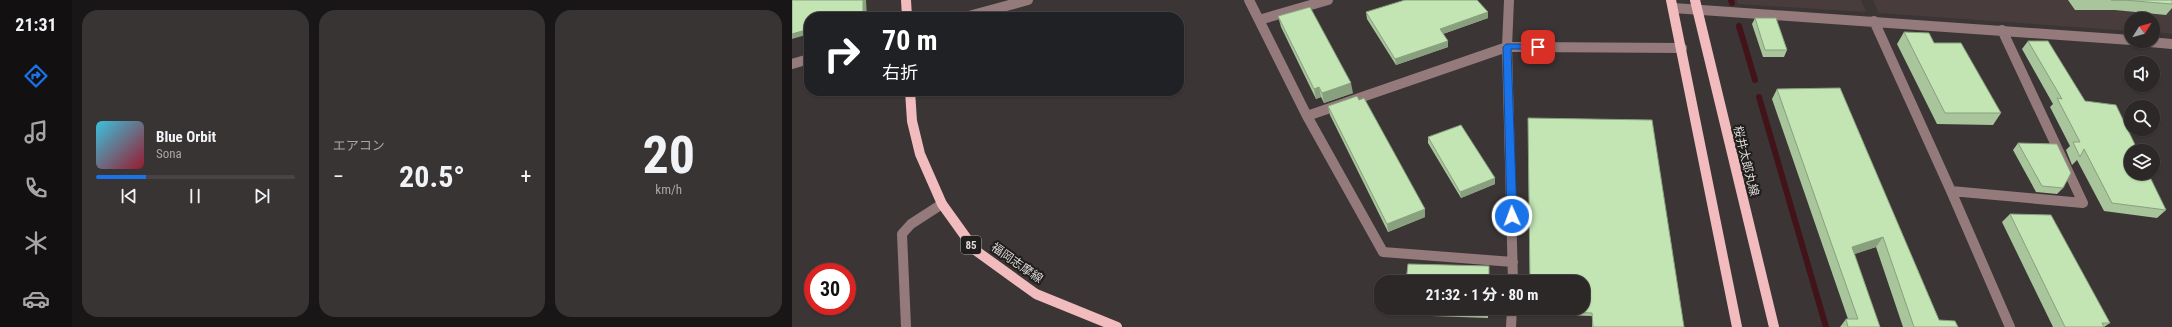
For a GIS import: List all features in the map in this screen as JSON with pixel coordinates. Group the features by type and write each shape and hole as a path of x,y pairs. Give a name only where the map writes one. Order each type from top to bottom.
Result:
{"main road":[{"path":"906,0 907,12"},
{"path":"1672,4 1737,327"},
{"name":"桜井太郎丸線","path":"1696,5 1774,327"},
{"name":"福岡志摩線","path":"910,96 912,121 920,154 942,204 975,250 1036,294 1117,327"}],"street":[{"path":"984,12 1028,0"},
{"path":"1249,0 1308,116 1383,252 1513,262"},
{"path":"1259,20 1328,0"},
{"path":"1509,0 1506,47 1513,275"},
{"path":"1672,4 2124,39"},
{"path":"1874,21 1951,191 2010,327"},
{"path":"1951,191 2082,202 2002,30"},
{"path":"2160,43 2172,44"},
{"path":"1308,116 1506,47 1682,48"},
{"path":"792,64 804,60"},
{"path":"906,327 902,234 911,224 942,204"},
{"path":"1512,315 1512,327"}],"shaded area":[{"path":"1737,0 1861,0 1866,12 1738,4"},
{"path":"1873,0 2172,0 2172,34 2160,33 2160,12 2124,12 2124,30 1879,13"}],"building":[{"path":"792,0 863,0 863,12 804,12 804,30 792,34"},
{"path":"1405,0 1477,0 1488,12 1440,29 1448,41 1395,59 1366,12"},
{"path":"2123,0 2172,0 2172,4"},
{"path":"1310,7 1351,83 1322,93 1319,87 1314,89 1278,16"},
{"path":"1755,18 1776,18 1787,50 1765,50"},
{"path":"1904,32 1929,33 1934,43 1961,43 2001,113 1945,113"},
{"path":"2028,41 2048,41 2085,101 2116,105 2124,122 2124,136 2131,136 2135,144 2124,144 2124,180 2151,180 2166,210 2112,203 2084,149 2080,157 2073,142 2080,142 2057,98 2062,99"},
{"path":"1840,88 1939,320 1955,321 1958,327 1914,327 1883,237 1852,247 1880,327 1848,327 1846,319 1858,319 1777,89"},
{"path":"1357,96 1359,100 1364,98 1425,209 1387,224 1328,106"},
{"path":"1528,118 1652,120 1684,327 1593,327 1592,313 1590,313 1590,275 1530,275"},
{"path":"1461,125 1495,178 1460,192 1428,137"},
{"path":"2018,143 2057,144 2071,173 2063,188 2042,186"},
{"path":"2010,214 2051,215 2110,323 2102,323 2104,327 2065,327"},
{"path":"1408,264 1489,266 1489,275 1407,275"}],"waterway":[{"path":"1739,26 1755,80"},
{"path":"1759,97 1826,327"}],"route":[{"path":"1512,216 1506,47 1538,47"}]}
